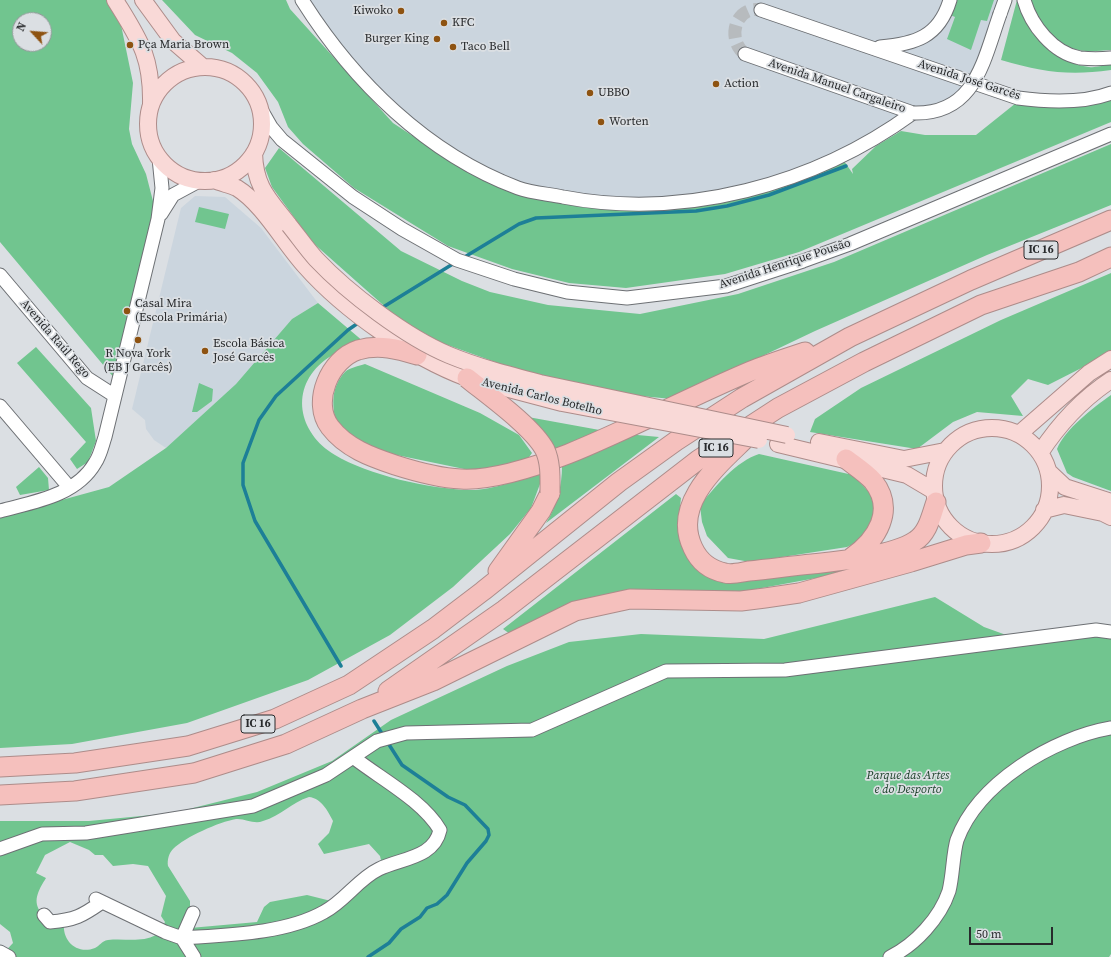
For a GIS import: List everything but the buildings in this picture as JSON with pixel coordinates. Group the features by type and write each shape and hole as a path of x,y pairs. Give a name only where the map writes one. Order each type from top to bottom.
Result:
{"highway":[{"name":"IC 16","path":"0,767 75,763 188,746 275,719 349,685 433,629 483,592 619,482 676,441 742,398 850,336 971,280 1111,220"},
{"name":"IC 16","path":"0,795 75,791 194,773 286,744 362,709 504,610 698,460 778,408 864,362 981,306 1079,272 1111,257"},
{"path":"417,355 380,346 358,350 340,361 328,379 321,402 327,422 338,438 371,457 425,474 462,480 506,474 545,463 604,439 752,371 850,336"},
{"path":"467,378 514,417 538,440 545,451 551,472 550,493 541,511 483,592"},
{"path":"778,408 716,467 700,487 690,507 688,530 691,543 698,558 706,565 725,573 848,560 901,548 915,541 926,530 935,497"},
{"path":"846,459 873,481 884,511 878,532 863,550 848,560"},
{"path":"362,709 433,682 574,611 630,599 741,601 799,593 912,562 966,545 981,543"}],"main road":[{"path":"115,0 143,48 150,76 151,105 148,123 150,141 159,158 172,170 185,178 206,181 230,175 245,165 254,153 260,139 262,124 259,106 251,90 238,77 221,69 203,67 186,70 171,78 159,90 151,105"},
{"path":"143,0 172,41 203,67"},
{"name":"Avenida Carlos Botelho","path":"254,153 255,169 259,184 305,266 335,295 375,326 417,355 436,365 467,378 569,405 904,459 945,451"},
{"name":"Avenida Carlos Botelho","path":"206,181 236,188 251,198 354,293 409,333 448,354 508,375 783,440 907,475 935,497"},
{"path":"1019,434 1089,373 1111,359"},
{"path":"1040,453 1053,434 1071,413 1111,380"},
{"path":"984,428 998,428 1019,434 1031,442 1040,453 1048,471 1050,491 1044,510 1034,526 1023,535 1013,540 998,544 981,543 968,539 950,527 941,515 935,497 934,477 939,460 953,442 968,432 984,428"},
{"path":"1048,471 1065,487 1111,502"},
{"path":"1044,510 1064,506 1103,513 1111,517"}],"street":[{"path":"302,0 313,18 364,82 415,130 473,167 519,189 578,200 635,206 685,202 790,178 866,144 913,113"},
{"name":"Avenida José Garcês","path":"876,48 905,45 922,38 940,22 950,0"},
{"name":"Avenida Manuel Cargaleiro","path":"745,54 913,113 929,113 953,104 963,96 978,75 1005,0"},
{"path":"1024,0 1027,12 1036,27 1049,41 1062,50 1078,57 1111,58"},
{"name":"Avenida José Garcês","path":"761,10 876,48 1018,98 1043,102 1065,101 1111,93"},
{"name":"Avenida Henrique Pousão","path":"259,106 271,128 282,140 353,197 390,221 457,260 514,279 567,292 627,298 726,286 850,244 1111,134"},
{"path":"0,509 52,497 80,480 95,464 105,437 158,219 162,188 159,158"},
{"path":"158,219 173,195 206,181"},
{"name":"Avenida Raúl Rego","path":"0,275 87,378 115,396"},
{"path":"0,406 69,488"},
{"path":"0,849 42,834 86,833 253,806 326,776 377,741 406,733 532,730 666,671 785,670 1096,630 1111,632"},
{"path":"890,957 921,934 932,923 939,911 948,892 957,841 970,814 979,801 1000,781 1040,754 1070,741 1111,728"},
{"path":"44,915 50,922 70,920 86,913 99,900 165,932 182,938 237,935 301,923 326,912 360,882 378,869 425,852 438,841 440,830 433,819 415,802 353,757"},
{"path":"182,938 193,913"},
{"path":"182,938 194,957"},
{"path":"0,952 9,957"}],"shaded area":[{"path":"302,0 1005,0 963,96 913,113 790,178 635,206 519,189 415,130"},
{"name":"Escola Básica José Garcês","path":"195,196 225,197 261,228 318,303 292,319 236,384 166,448 154,440 146,429 145,420 132,409 181,208"}],"green space":[{"path":"0,0 107,0 120,20 133,83 129,129 132,144 146,174 154,205 115,379 0,242"},
{"path":"162,0 286,0 290,9 393,123 460,167 527,196 581,207 698,206 759,194 844,161 853,174 852,169 876,146 901,131 925,135 976,135 1016,103 1111,98 1111,122 799,252 725,274 626,288 569,283 512,269 448,246 354,188 303,144 288,127 278,102 257,73 232,53 195,35"},
{"path":"953,0 994,0 987,21 981,20 971,50 947,39 955,17 948,14"},
{"path":"1017,0 1037,34 1044,44 1053,52 1075,64 1089,67 1111,64 1111,70 1082,73 1056,72 1001,60"},
{"path":"1030,0 1111,0 1111,50 1086,51 1076,50 1067,46 1059,41 1044,26 1038,18"},
{"path":"1111,144 1111,205 987,255 815,331 672,399 641,396 523,372 442,343 400,320 312,242 272,187 265,168 279,148 401,251 462,281 490,292 548,305 640,314 738,294 834,262"},
{"path":"199,207 229,214 225,229 195,222"},
{"path":"1111,273 1111,353 1048,385 1028,379 1011,396 1023,416 977,412 953,422 917,449 810,432 815,419 861,388 1001,320"},
{"path":"318,303 364,342 329,357 314,371 306,384 303,397 303,410 306,423 322,446 335,455 364,469 400,480 436,487 469,490 486,489 540,473 540,484 531,508 510,534 453,587 390,635 308,680 187,723 72,744 0,748 0,517 109,487 166,448 236,384 292,319"},
{"path":"36,347 91,408 96,441 88,462 77,469 70,459 86,442 17,363"},
{"path":"365,364 480,413 519,435 532,453 527,460 495,468 469,470 382,452 356,438 336,423 333,402 337,384 345,372"},
{"path":"199,383 213,389 212,401 197,412 192,412"},
{"path":"1111,395 1111,491 1073,477 1067,473 1057,449 1066,434 1073,427"},
{"path":"528,417 605,431 555,454"},
{"path":"627,434 659,437 546,523 558,496 562,466"},
{"path":"759,454 853,475 871,494 874,507 875,520 866,538 847,547 750,562 728,558 707,536 702,522 700,506 719,483 735,468 751,457"},
{"path":"39,467 48,478 49,490 20,495 16,487"},
{"path":"676,494 681,498 680,526 683,544 686,553 697,569 864,564 876,567 724,595 681,595 510,634 503,629"},
{"name":"Parque das Artes e do Desporto","path":"935,597 984,627 1009,636 1111,627 1111,954 1109,957 0,957 13,943 10,932 0,924 0,821 89,821 173,813 257,792 332,761 391,720 507,666 569,642 641,634 764,639","holes":["309,797 321,802 333,821 329,833 318,844 324,854 369,844 380,856 381,860 357,876 353,884 331,901 307,895 270,902 264,907 257,922 190,928 190,901 168,866 170,852 178,844 212,827 236,819 260,822 275,816 297,802","70,842 89,850 95,855 103,855 113,866 133,864 148,866 166,896 161,916 165,922 156,935 138,940 108,940 104,941 95,948 82,950 72,945 68,941 65,935 64,923 40,911 37,898 41,886 46,878 36,873 45,855"]}],"waterway":[{"path":"463,258 519,224 536,218 696,211 727,206 769,195 846,166"},
{"path":"380,309 456,262"},
{"path":"341,666 255,521 243,485 243,463 259,420 276,396 348,330 361,321"},
{"path":"368,957 389,943 401,929 420,917 427,908 437,904 447,895 467,863 486,841 489,835 488,829 465,805 448,797 402,765 374,721"}],"tunnel":[{"path":"745,54 739,48 736,41 736,25 745,13 752,10 761,10"}],"place":[{"name":"Kiwoko","path":"401,11"},
{"name":"KFC","path":"444,23"},
{"name":"Burger King","path":"437,39"},
{"name":"Pça Maria Brown","path":"130,45"},
{"name":"Taco Bell","path":"453,47"},
{"name":"Action","path":"716,84"},
{"name":"UBBO","path":"590,93"},
{"name":"Worten","path":"601,122"},
{"name":"Casal Mira (Escola Primária)","path":"127,311"},
{"name":"R Nova York (EB J Garcês)","path":"138,340"},
{"name":"Escola Básica José Garcês","path":"205,351"}]}
